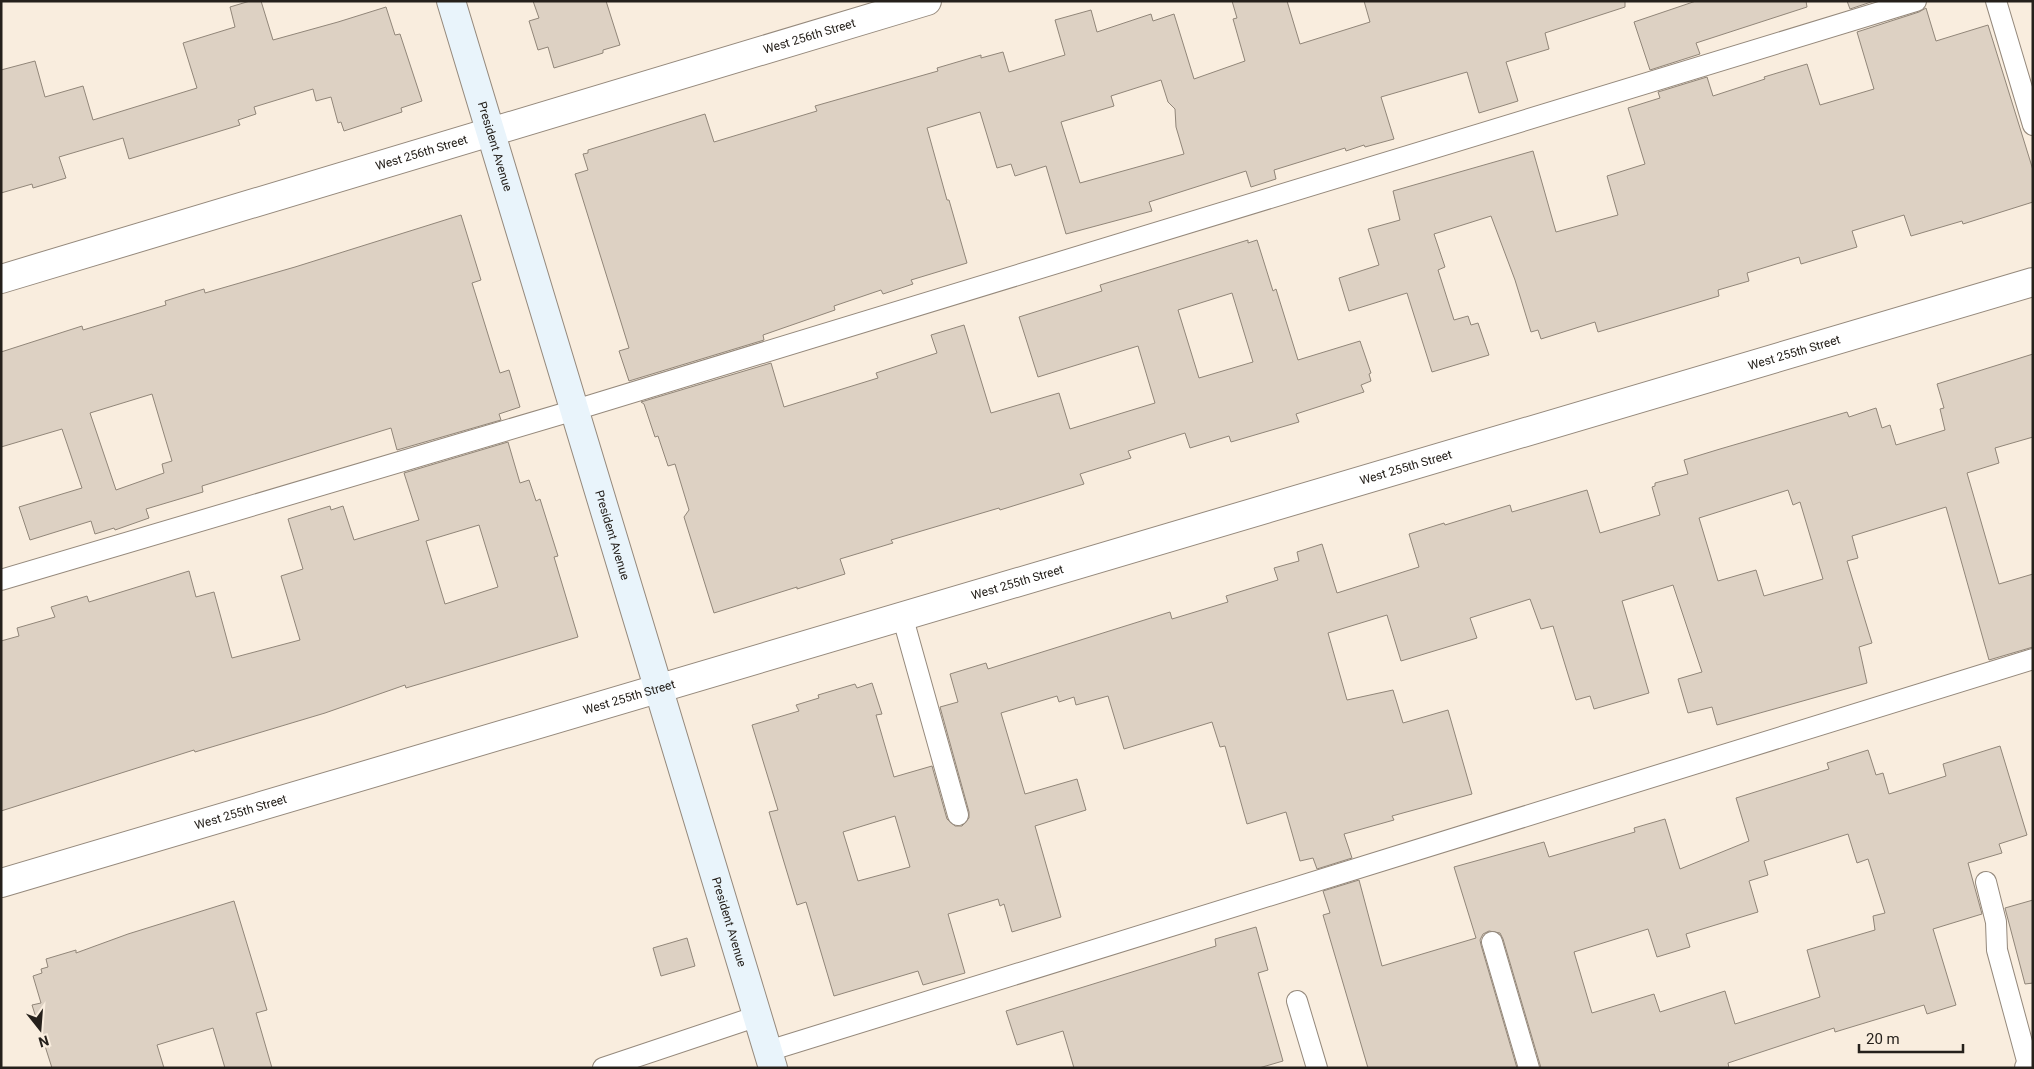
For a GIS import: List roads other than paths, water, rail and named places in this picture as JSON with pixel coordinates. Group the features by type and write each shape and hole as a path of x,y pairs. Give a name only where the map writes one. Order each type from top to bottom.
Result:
{"street":[{"name":"President Avenue","path":"450,1 771,1059"},
{"name":"West 256th Street","path":"1,279 927,1"},
{"name":"West 255th Street","path":"1,884 902,615 2033,282"},
{"path":"2029,1068 2033,1066"}],"lane":[{"path":"1,580 575,410 1916,1"},
{"path":"1996,1 2033,125"},
{"path":"902,615 958,815"},
{"path":"771,1059 2033,659"},
{"path":"1986,882 1996,922 1997,950 2029,1068"},
{"path":"1492,942 1529,1068"},
{"path":"1297,1001 1317,1068"},
{"path":"603,1068 758,1016"}]}
